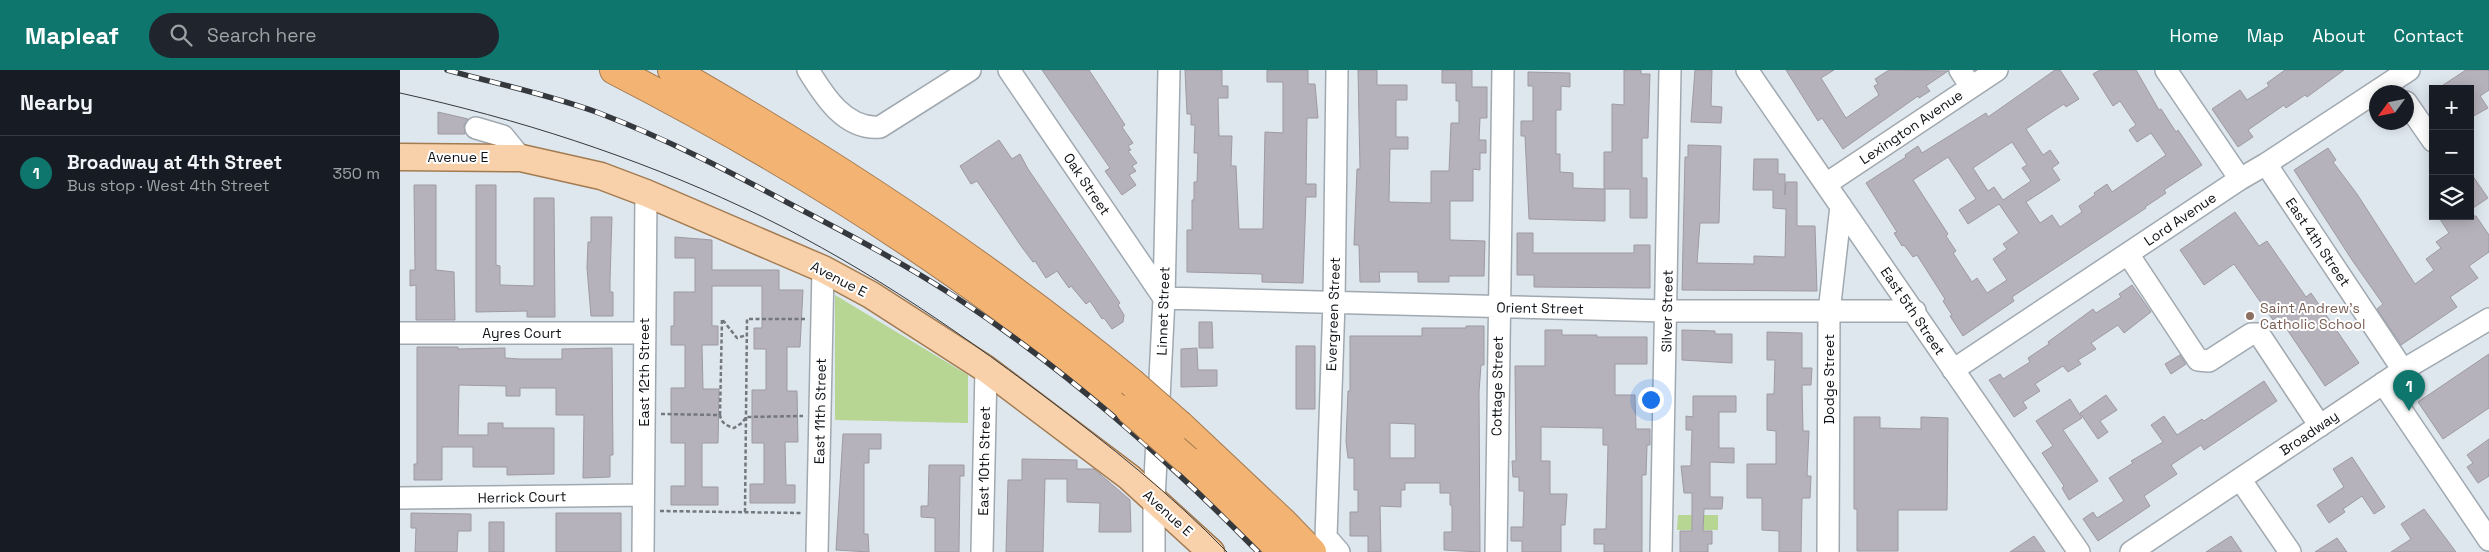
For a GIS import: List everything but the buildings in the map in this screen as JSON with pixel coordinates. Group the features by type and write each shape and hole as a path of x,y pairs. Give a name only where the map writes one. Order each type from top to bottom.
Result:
{"highway":[{"path":"614,70 785,165 911,244 1005,310 1129,409 1187,460 1283,552"},
{"path":"672,70 792,141 925,228 1040,310 1131,382 1180,424 1312,552"}],"main road":[{"name":"Avenue E","path":"400,157 520,158 601,176 646,193 823,269 871,295 986,369 1129,477 1211,552"}],"street":[{"path":"808,70 821,91 846,118 866,128 880,127 970,70"},
{"name":"Oak Street","path":"1009,70 1164,298"},
{"name":"Linnet Street","path":"1154,552 1154,500 1164,298 1169,70"},
{"name":"Evergreen Street","path":"1337,70 1334,302 1326,537 1339,552"},
{"name":"Cottage Street","path":"1496,552 1498,307 1503,70"},
{"name":"Silver Street","path":"1661,552 1670,70"},
{"name":"East 5th Street","path":"1748,70 1840,206 1915,311 1952,370 2002,437 2079,552"},
{"name":"Lexington Avenue","path":"1826,184 1966,78 1997,70"},
{"path":"2166,70 2240,179"},
{"name":"Lord Avenue","path":"1952,370 2240,179 2401,81"},
{"path":"2414,114 2429,135"},
{"path":"476,128 503,136 520,158"},
{"name":"East 4th Street","path":"2266,164 2403,370"},
{"name":"East 12th Street","path":"643,552 646,193"},
{"name":"Dodge Street","path":"1828,552 1829,312 1840,206"},
{"path":"2128,254 2198,360 2209,361 2251,334 2259,334 2320,426"},
{"name":"East 11th Street","path":"817,552 823,269"},
{"name":"Orient Street","path":"1164,298 1667,311 1915,311"},
{"name":"Broadway","path":"2131,552 2383,383 2489,319"},
{"name":"Ayres Court","path":"400,333 644,333"},
{"name":"East 10th Street","path":"982,552 986,369"},
{"path":"2383,383 2486,528"},
{"path":"2240,479 2290,552"},
{"name":"Herrick Court","path":"400,498 643,495"}],"path":[{"path":"746,417 742,423 734,428 727,426 721,420 722,319 737,338 747,335"},
{"path":"744,512 747,319 806,319"},
{"path":"661,414 720,415"},
{"path":"746,417 804,416"},
{"path":"659,511 803,513"}],"green space":[{"path":"835,295 968,375 968,423 835,420"},
{"path":"1678,515 1718,515 1718,530 1677,530"}],"tram line":[{"path":"400,93 531,127 617,155 742,207 822,248 936,318 1044,396 1139,471 1184,510 1227,552"}],"railway":[{"path":"447,70 543,95 599,113 649,134 698,156 917,273 997,326 1076,385 1188,483 1258,552"}],"place":[{"name":"Saint Andrew's Catholic School","path":"2250,316"},
{"name":"Broadway at 4th Street","path":"2409,411"}]}
